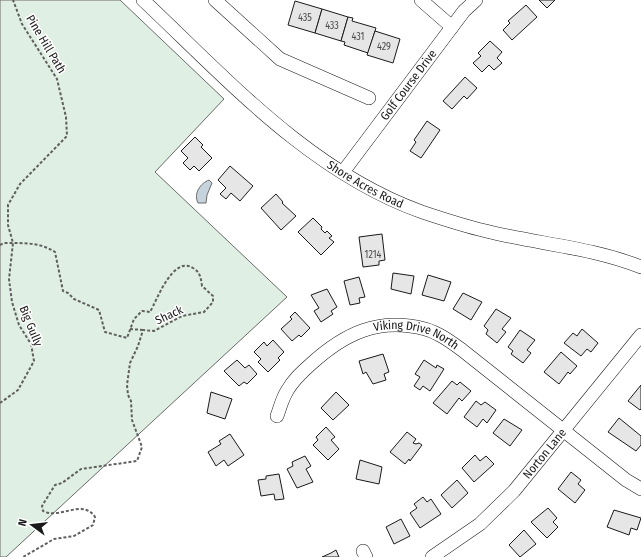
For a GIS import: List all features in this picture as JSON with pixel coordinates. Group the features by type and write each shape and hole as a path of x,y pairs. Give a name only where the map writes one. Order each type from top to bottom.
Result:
{"street":[{"name":"Shore Acres Road","path":"143,0 274,123 343,172 388,197 439,217 486,232 595,252 641,267"},
{"path":"215,0 280,59 368,98"},
{"path":"421,0 452,27"},
{"name":"Golf Course Drive","path":"343,172 464,11 476,0"},
{"name":"Viking Drive North","path":"277,416 282,401 294,380 329,348 347,336 365,329 384,326 404,326 426,329 442,336 468,355 626,480 641,489"},
{"name":"Norton Lane","path":"432,557 480,524 514,491 565,431 641,335"}],"path":[{"name":"Pine Hill Path","path":"13,0 22,24 57,79 66,123 66,136 20,184 8,205 8,224 14,243"},
{"path":"0,245 14,243 37,244 48,247 55,252 63,290 74,299 99,310 105,332 127,338 130,329 143,330"},
{"name":"Big Gully","path":"0,402 18,390 34,360 31,344 19,324 12,302 9,279 14,243"},
{"name":"Shack","path":"23,557 54,539 62,537 69,538 83,532 95,522 93,513 84,509 68,510 52,514 43,511 42,506 55,485 62,483 81,469 137,461 142,447 132,420 131,401 126,385 130,363 138,346 143,330 154,331 182,316 204,312 213,302 213,296 202,286 201,276 196,270 190,265 183,266 170,274 150,312 142,311 134,318 130,329"}],"green space":[{"path":"0,0 120,0 224,99 155,172 287,297 6,557 0,557"}],"shaded area":[{"path":"209,180 212,183 207,195 206,203 198,203 196,196 197,192 203,183"}],"building":[{"path":"539,0 555,0 547,8"},
{"path":"295,1 322,9 315,33 288,25"},
{"path":"526,5 537,17 512,40 503,30 510,23 508,21"},
{"path":"322,9 348,17 341,41 315,33"},
{"path":"348,17 353,18 352,21 376,28 368,53 344,45 345,42 341,41"},
{"path":"375,31 400,39 393,63 367,55"},
{"path":"490,41 502,52 497,58 502,63 494,70 489,65 482,72 473,63 481,56 478,53"},
{"path":"465,77 477,88 467,99 464,96 452,109 443,101"},
{"path":"427,121 440,130 421,158 410,151 416,142 414,140"},
{"path":"195,137 203,145 201,147 212,158 199,171 194,166 190,170 183,163 188,158 181,151"},
{"path":"230,166 253,186 240,201 231,193 226,199 220,194 226,188 218,180"},
{"path":"276,194 283,202 282,203 296,216 281,230 261,208"},
{"path":"313,218 322,227 321,229 325,233 327,231 332,236 329,238 334,242 321,255 298,232"},
{"path":"382,234 385,260 379,261 379,265 363,267 359,237"},
{"path":"393,273 414,276 411,294 391,289"},
{"path":"428,275 451,282 444,301 422,295"},
{"path":"359,277 365,297 359,298 360,303 350,305 344,281"},
{"path":"327,289 337,307 331,311 333,314 321,322 314,311 319,308 311,295"},
{"path":"463,293 482,302 471,320 453,309"},
{"path":"496,309 511,318 502,329 506,332 497,343 486,334 488,330 484,326"},
{"path":"295,312 310,328 301,337 299,335 292,341 281,329 292,319 290,317"},
{"path":"582,329 598,343 591,352 587,349 581,356 564,343 573,333 577,336"},
{"path":"520,330 535,340 527,350 531,353 523,363 511,354 513,351 508,347"},
{"path":"273,340 284,352 278,358 280,360 268,372 258,362 261,359 254,352 264,342 267,346"},
{"path":"561,352 577,366 570,374 568,372 559,384 544,372"},
{"path":"383,354 389,372 384,374 386,380 373,384 366,372 363,374 359,361"},
{"path":"237,360 245,368 249,365 257,374 247,384 244,382 239,386 224,371"},
{"path":"424,360 436,368 437,365 444,369 430,391 423,386 420,390 414,386 420,377 415,374"},
{"path":"452,381 457,385 460,382 471,391 462,401 459,398 447,414 433,403"},
{"path":"641,385 641,409 640,410 628,401"},
{"path":"211,392 232,399 225,419 207,413"},
{"path":"336,392 349,405 333,420 321,408"},
{"path":"476,401 481,405 485,402 496,410 487,423 483,419 477,427 464,417"},
{"path":"619,418 641,436 641,445 636,451 608,432"},
{"path":"504,419 522,430 510,446 493,433"},
{"path":"326,427 335,437 331,440 339,449 328,460 313,445 318,440 316,437"},
{"path":"407,432 416,439 413,443 419,443 422,445 410,461 409,459 405,464 390,452"},
{"path":"230,434 244,455 228,466 224,460 216,466 208,452 221,444 219,441"},
{"path":"475,455 480,461 486,456 494,464 474,482 462,468"},
{"path":"305,456 311,466 306,469 313,482 297,488 287,469 293,466 292,462"},
{"path":"360,460 382,467 379,484 356,479"},
{"path":"571,472 581,480 578,484 585,490 575,503 558,489"},
{"path":"279,474 284,499 275,500 274,494 261,496 258,480 266,479 266,476"},
{"path":"457,480 468,493 452,508 441,495"},
{"path":"423,497 427,502 431,499 441,514 420,528 410,513 417,508 414,504"},
{"path":"548,508 557,518 553,522 558,527 547,538 531,522"},
{"path":"614,510 641,518 637,530 631,528 629,535 607,527"},
{"path":"401,519 410,536 394,544 386,527"},
{"path":"524,530 536,544 520,557 509,545"},
{"path":"336,550 339,557 322,557 331,553"}]}
